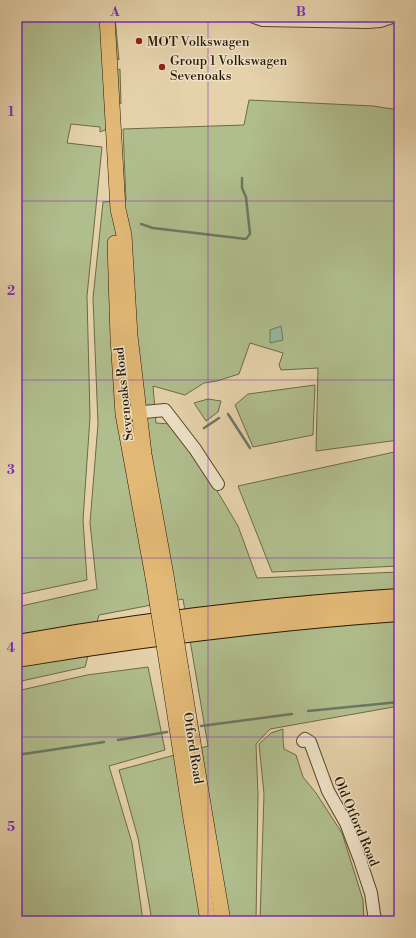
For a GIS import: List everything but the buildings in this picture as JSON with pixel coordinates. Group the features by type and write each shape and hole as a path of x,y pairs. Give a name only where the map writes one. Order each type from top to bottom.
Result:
{"highway":[{"path":"17,644 192,618 279,608 399,598"},
{"path":"17,658 115,642 215,629 286,621 399,612"}],"main road":[{"name":"Sevenoaks Road","path":"107,17 118,209 115,244 118,338 123,414 160,576"},
{"name":"Sevenoaks Road","path":"118,209 124,235 130,336 160,576"},
{"name":"Otford Road","path":"160,576 175,669 205,816 223,921"},
{"name":"Otford Road","path":"175,669 191,819 208,921"}],"street":[{"path":"254,17 263,20 368,22 380,21 392,17"},
{"path":"123,414 165,410 195,449 218,484"},
{"name":"Old Otford Road","path":"303,741 305,739 310,742 328,791 346,822 371,893 375,921"}],"shaded area":[{"path":"17,17 103,17 107,129 100,132 100,127 71,124 67,143 102,147 87,296 90,417 83,520 87,580 17,595"},
{"path":"112,17 115,17 119,60 115,57"},
{"path":"120,69 121,104 118,102 117,70"},
{"path":"249,100 373,106 399,110 399,440 316,451 318,368 281,370 279,365 283,353 250,343 239,374 217,381 204,383 185,395 153,386 156,423 171,424 213,484 238,526 257,578 399,572 399,706 270,729 256,744 258,794 256,921 152,921 138,838 119,770 208,746 183,599 99,615 85,667 17,682 17,607 97,589 90,523 98,424 93,298 103,202 126,200 123,129 244,125"},
{"path":"281,326 283,340 270,343 270,330"},
{"path":"315,385 313,435 253,447 235,405 248,394"},
{"path":"208,399 221,401 218,412 206,421 194,403"},
{"path":"399,451 399,566 272,572 238,486"},
{"path":"148,667 165,750 109,766 132,843 143,921 17,921 17,691 87,675"},
{"path":"283,729 284,749 296,755 303,777 316,793 342,833 363,900 364,921 260,921 264,794 259,744 271,733"}],"waterway":[{"path":"197,21 209,17"},
{"path":"141,224 153,228 246,239 250,234 246,197 242,188 242,178"},
{"path":"228,414 250,448"},
{"path":"204,428 219,418"},
{"path":"308,711 399,702"},
{"path":"201,726 292,714"},
{"path":"118,740 167,732"},
{"path":"17,755 104,742"}],"place":[{"name":"MOT Volkswagen","path":"139,41"},
{"name":"Group 1 Volkswagen Sevenoaks","path":"162,67"}]}
